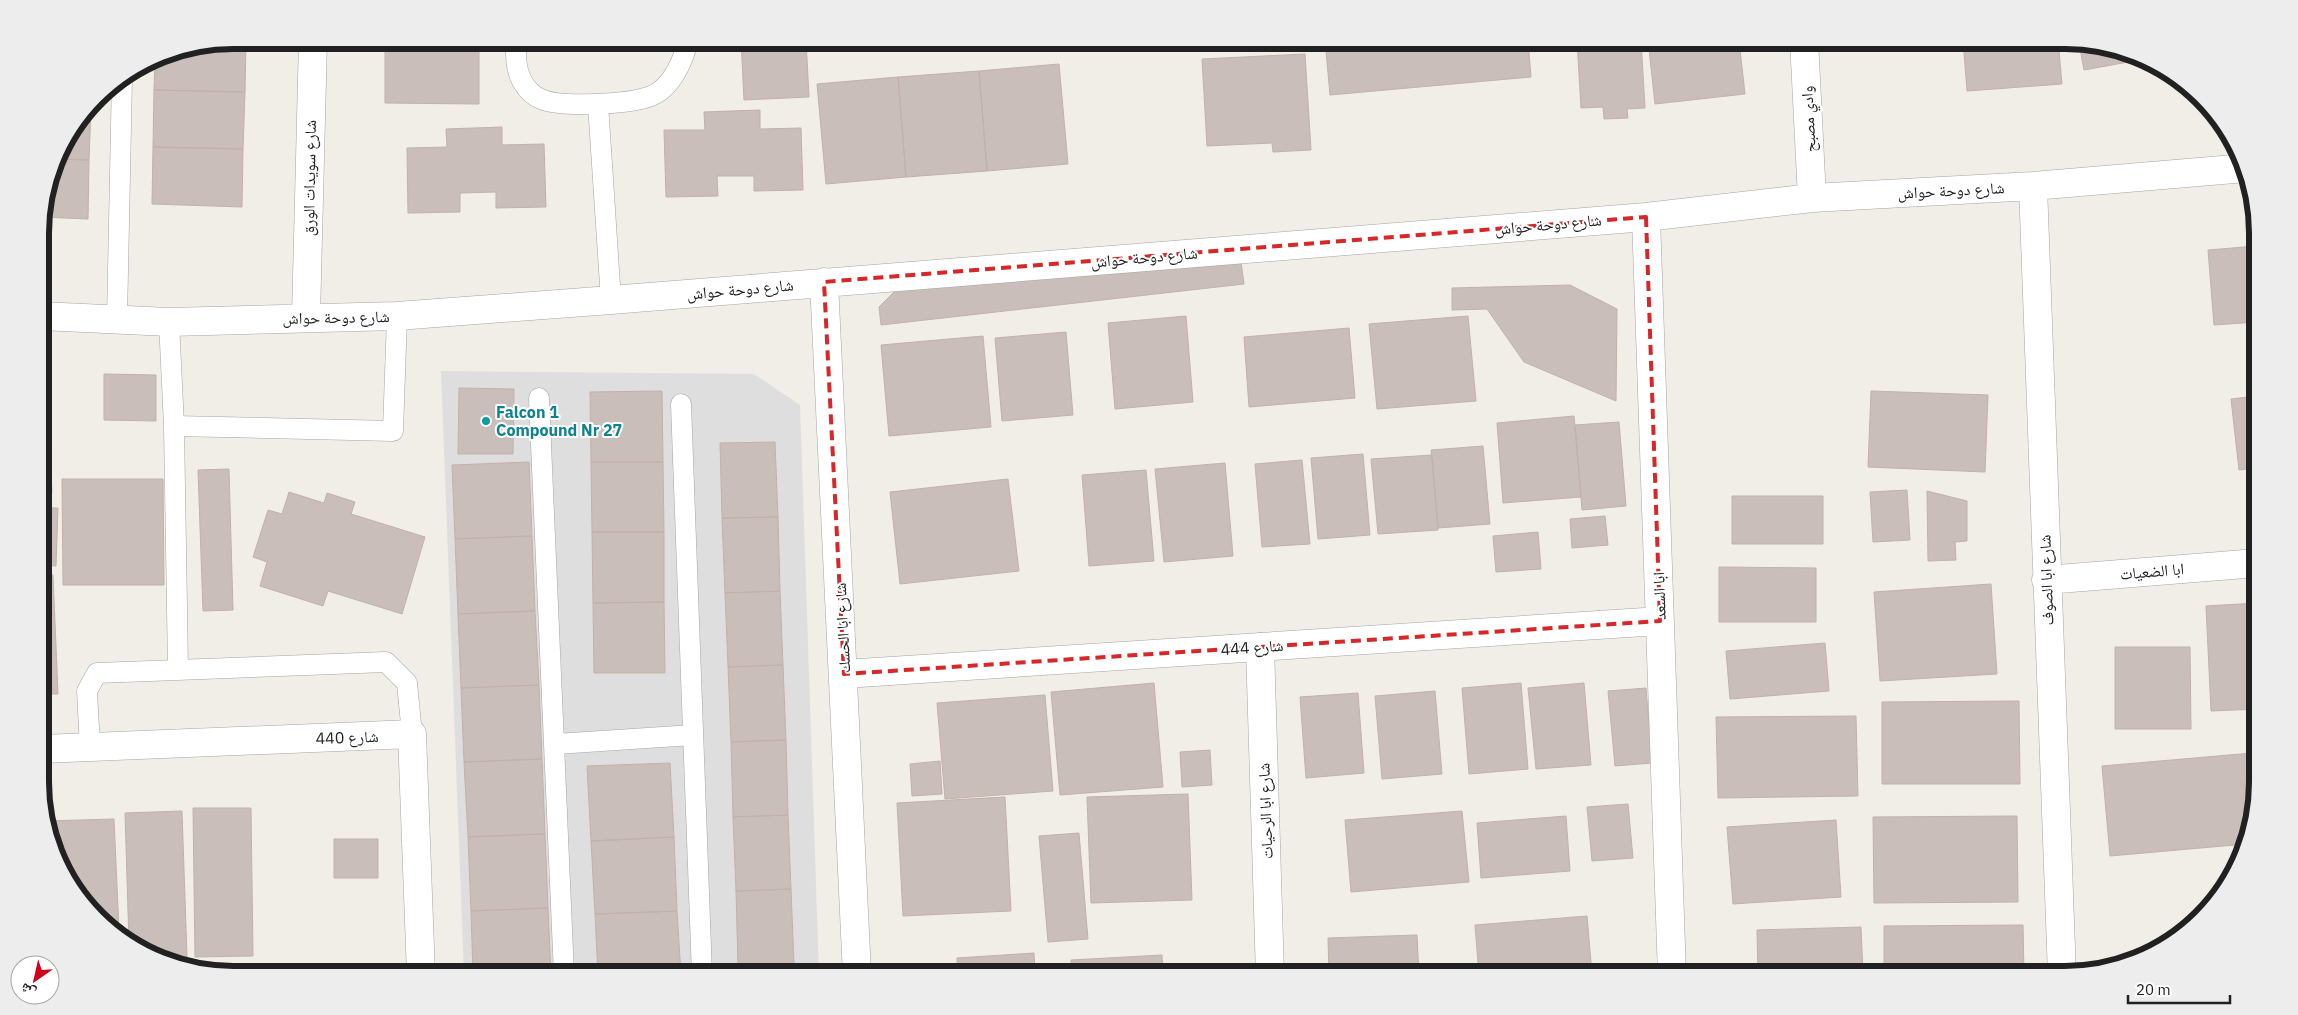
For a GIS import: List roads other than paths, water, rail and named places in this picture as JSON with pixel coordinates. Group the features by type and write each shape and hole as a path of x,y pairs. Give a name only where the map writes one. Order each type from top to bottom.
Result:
{"street":[{"name":"شارع سويدات الورق","path":"306,317 313,49"},
{"name":"وادي مصبح","path":"1804,49 1812,198"},
{"name":"شارع دوحة حواش","path":"49,316 169,322 398,316 1646,216 1812,198 2033,186 2238,169"},
{"name":"شارع ابا الصوف","path":"2033,186 2062,966"},
{"name":"ابا السعد","path":"1646,216 1672,966"},
{"name":"شارع ابا الحسك","path":"824,282 857,966"},
{"name":"ابا الضعيات","path":"2046,580 2249,564"},
{"name":"شارع 444","path":"844,674 1660,621"},
{"name":"شارع ابا الرحيات","path":"1260,647 1270,966"},
{"name":"شارع 440","path":"49,749 412,734"},
{"path":"412,734 421,966"}],"lane":[{"path":"516,49 517,71 522,82 530,92 541,99 553,102 598,104 652,96 672,79 684,58 686,49"},
{"path":"117,319 122,86"},
{"path":"598,104 611,300"},
{"path":"174,426 393,431 398,316"},
{"path":"169,322 174,426 178,670"},
{"path":"539,398 556,744 564,966"},
{"path":"681,404 702,966"},
{"path":"90,747 87,691 97,673 386,662 407,684 412,734"},
{"path":"556,744 693,735"}],"place":[{"name":"Falcon 1 Compound Nr 27","path":"486,421"}]}
